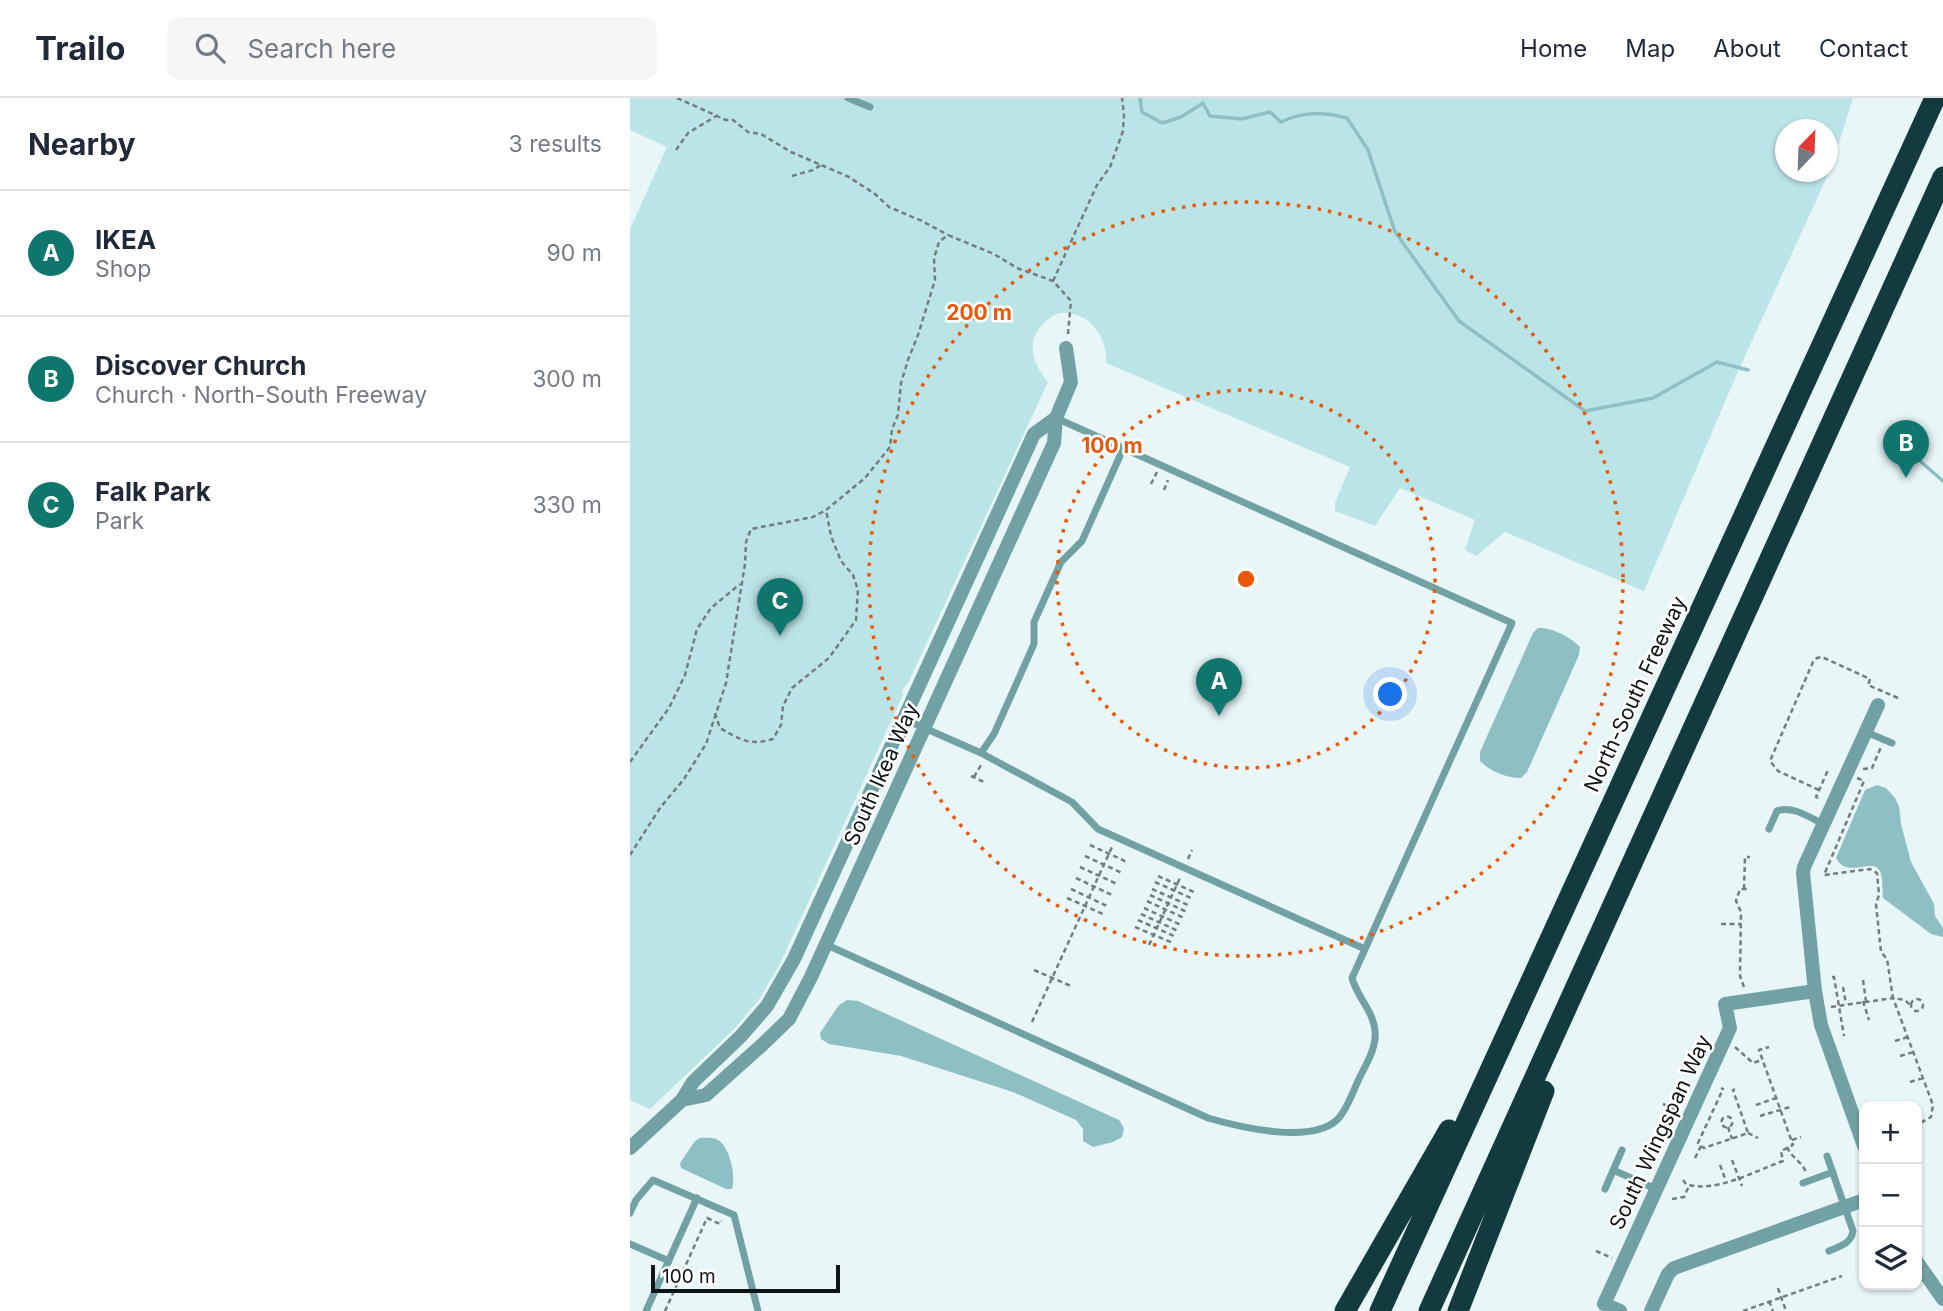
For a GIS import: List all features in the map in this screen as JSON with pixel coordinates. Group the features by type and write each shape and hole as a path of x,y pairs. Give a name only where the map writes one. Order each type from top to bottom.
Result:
{"highway":[{"path":"1870,243 1923,98"},
{"name":"North-South Freeway","path":"1380,1311 1936,98"},
{"path":"1429,1311 1943,177"},
{"path":"1928,211 1943,183"},
{"path":"1458,1311 1633,865"},
{"path":"1345,1311 1516,1013"}],"street":[{"name":"South Ikea Way","path":"682,1100 706,1096 789,1019 827,946 1054,443 1056,418 1071,382 1066,348"},
{"name":"South Ikea Way","path":"630,1148 682,1100 693,1082 741,1036 767,1006 794,959 1034,434 1056,418"},
{"path":"1859,1132 1829,1051 1815,991 1803,873 1878,705"},
{"name":"South Wingspan Way","path":"1620,1311 1604,1304 1730,1028 1725,1004 1815,991"},
{"path":"1651,1311 1668,1274 1674,1268 1859,1202"},
{"path":"1922,1269 1943,1299"}],"lane":[{"path":"848,98 870,107"},
{"path":"827,946 1208,1118 1243,1129 1293,1132 1323,1129 1337,1120 1345,1109 1374,1047 1374,1019 1355,989 1352,978 1511,623 1056,418"},
{"path":"981,753 994,734 1034,644 1034,622 1061,562 1082,541 1123,449"},
{"path":"904,719 981,753 1072,802 1098,829 1365,949"},
{"path":"1866,732 1889,742"},
{"path":"1769,829 1777,811 1783,808 1824,824"},
{"path":"1605,1189 1622,1150"},
{"path":"1827,1156 1853,1231 1852,1238 1846,1244 1829,1251"},
{"path":"1614,1170 1656,1189"},
{"path":"1803,1183 1833,1172"},
{"path":"630,1213 636,1200 653,1180 734,1214 758,1311"},
{"path":"646,1311 697,1198"},
{"path":"630,1244 669,1261"}],"path":[{"path":"677,98 726,120 733,120 748,132 761,134 791,152 849,177 889,207 994,254 1017,268 1053,281 1071,301 1066,348"},
{"path":"1053,281 1097,185 1110,167 1123,131 1122,98"},
{"path":"677,150 688,133 718,115"},
{"path":"792,176 821,165"},
{"path":"630,855 706,744 726,684 746,564 746,542 751,529 813,517 826,510 865,478 890,447 892,429 898,415 901,383 935,280 934,258 939,242 948,235"},
{"path":"715,713 720,728 734,736 755,744 773,739 781,725 783,706 792,688 829,658 856,620 858,590 853,575 841,561 831,536 826,510"},
{"path":"630,762 669,708 685,675 697,629 711,608 741,584"},
{"path":"1819,790 1778,771 1770,761 1817,658 1822,657 1870,679 1868,685 1898,698 1897,700"},
{"path":"1889,742 1872,768 1863,769 1855,777 1864,781 1824,875 1870,869 1877,873 1879,895 1876,904 1881,952 1887,960 1893,998 1933,1105 1933,1112 1927,1121 1922,1123"},
{"path":"1818,798 1816,797 1819,790 1828,770 1830,771"},
{"path":"971,776 986,783"},
{"path":"1032,1022 1116,837"},
{"path":"1090,845 1127,862"},
{"path":"1149,945 1192,850"},
{"path":"1085,856 1122,873"},
{"path":"1744,890 1745,857 1750,857"},
{"path":"1080,867 1117,884"},
{"path":"1158,876 1196,893"},
{"path":"1076,878 1112,895"},
{"path":"1155,883 1193,899"},
{"path":"1071,889 1107,906"},
{"path":"1152,889 1190,906"},
{"path":"1746,993 1740,976 1741,912 1736,901 1738,892 1750,890"},
{"path":"1150,895 1187,912"},
{"path":"1067,898 1103,914"},
{"path":"1147,901 1184,918"},
{"path":"1144,908 1181,925"},
{"path":"1141,914 1178,931"},
{"path":"1138,920 1176,937"},
{"path":"1721,924 1741,924"},
{"path":"1135,926 1173,943"},
{"path":"1034,970 1071,986"},
{"path":"1832,977 1844,1036"},
{"path":"1863,980 1864,1001 1869,1020"},
{"path":"1843,987 1846,1004"},
{"path":"1827,1008 1893,998 1905,1000 1911,1006"},
{"path":"1895,1041 1908,1037"},
{"path":"1733,1042 1734,1047 1753,1063 1762,1060"},
{"path":"1684,1180 1689,1185 1704,1188 1783,1161 1781,1151 1793,1145 1759,1050 1769,1047"},
{"path":"1900,1056 1914,1052"},
{"path":"1910,1083 1923,1078"},
{"path":"1721,1088 1698,1143 1704,1148 1748,1133"},
{"path":"1735,1090 1748,1133 1758,1138"},
{"path":"1756,1105 1776,1098"},
{"path":"1760,1116 1790,1107"},
{"path":"1728,1127 1723,1126 1721,1119 1727,1116 1732,1120"},
{"path":"1732,1139 1728,1127 1732,1120 1742,1116"},
{"path":"1792,1140 1801,1137"},
{"path":"1695,1158 1701,1146"},
{"path":"1787,1147 1800,1163"},
{"path":"1732,1160 1742,1186"},
{"path":"1720,1164 1726,1182"},
{"path":"1672,1199 1684,1197 1689,1185"},
{"path":"665,1311 707,1218 720,1224 726,1211"},
{"path":"1596,1251 1623,1263"},
{"path":"1743,1311 1842,1276"},
{"path":"1778,1288 1786,1311"},
{"path":"1769,1301 1773,1311"}],"shaded area":[{"path":"630,98 1853,98 1838,146 1838,119 1775,119 1775,182 1825,182 1739,369 1644,591 1505,532 1476,556 1465,550 1475,520 1400,488 1375,526 1335,511 1335,503 1350,467 1106,363 1104,344 1100,336 1089,321 1081,316 1059,313 1047,320 1034,338 1033,353 1038,368 1048,382 902,691 903,695 780,964 760,998 736,1027 650,1109 630,1100 630,229 667,147 630,130"},
{"path":"1538,628 1561,633 1580,647 1579,655 1527,772 1521,778 1510,777 1484,765 1480,761 1480,752 1533,633"},
{"path":"1877,785 1886,788 1899,806 1911,862 1934,904 1935,916 1943,928 1943,937 1931,934 1883,898 1882,877 1878,869 1873,866 1848,867 1836,858 1865,790"},
{"path":"847,1000 858,1001 1119,1120 1124,1128 1122,1137 1093,1147 1083,1141 1083,1129 1076,1120 1013,1092 901,1056 829,1044 821,1039 820,1033 839,1005"},
{"path":"700,1138 716,1139 726,1149 732,1170 732,1189 726,1189 681,1168 680,1163"}],"waterway":[{"path":"1140,98 1142,112 1162,123 1181,117 1203,103 1210,116 1241,119 1270,112 1281,122 1313,114 1347,118 1368,150 1395,232 1459,321 1585,411 1653,398 1717,362 1748,370"},
{"path":"1888,433 1943,481"}],"place":[{"name":"Discover Church","path":"1906,478"},
{"name":"Falk Park","path":"780,636"},
{"name":"IKEA","path":"1219,716"}]}
